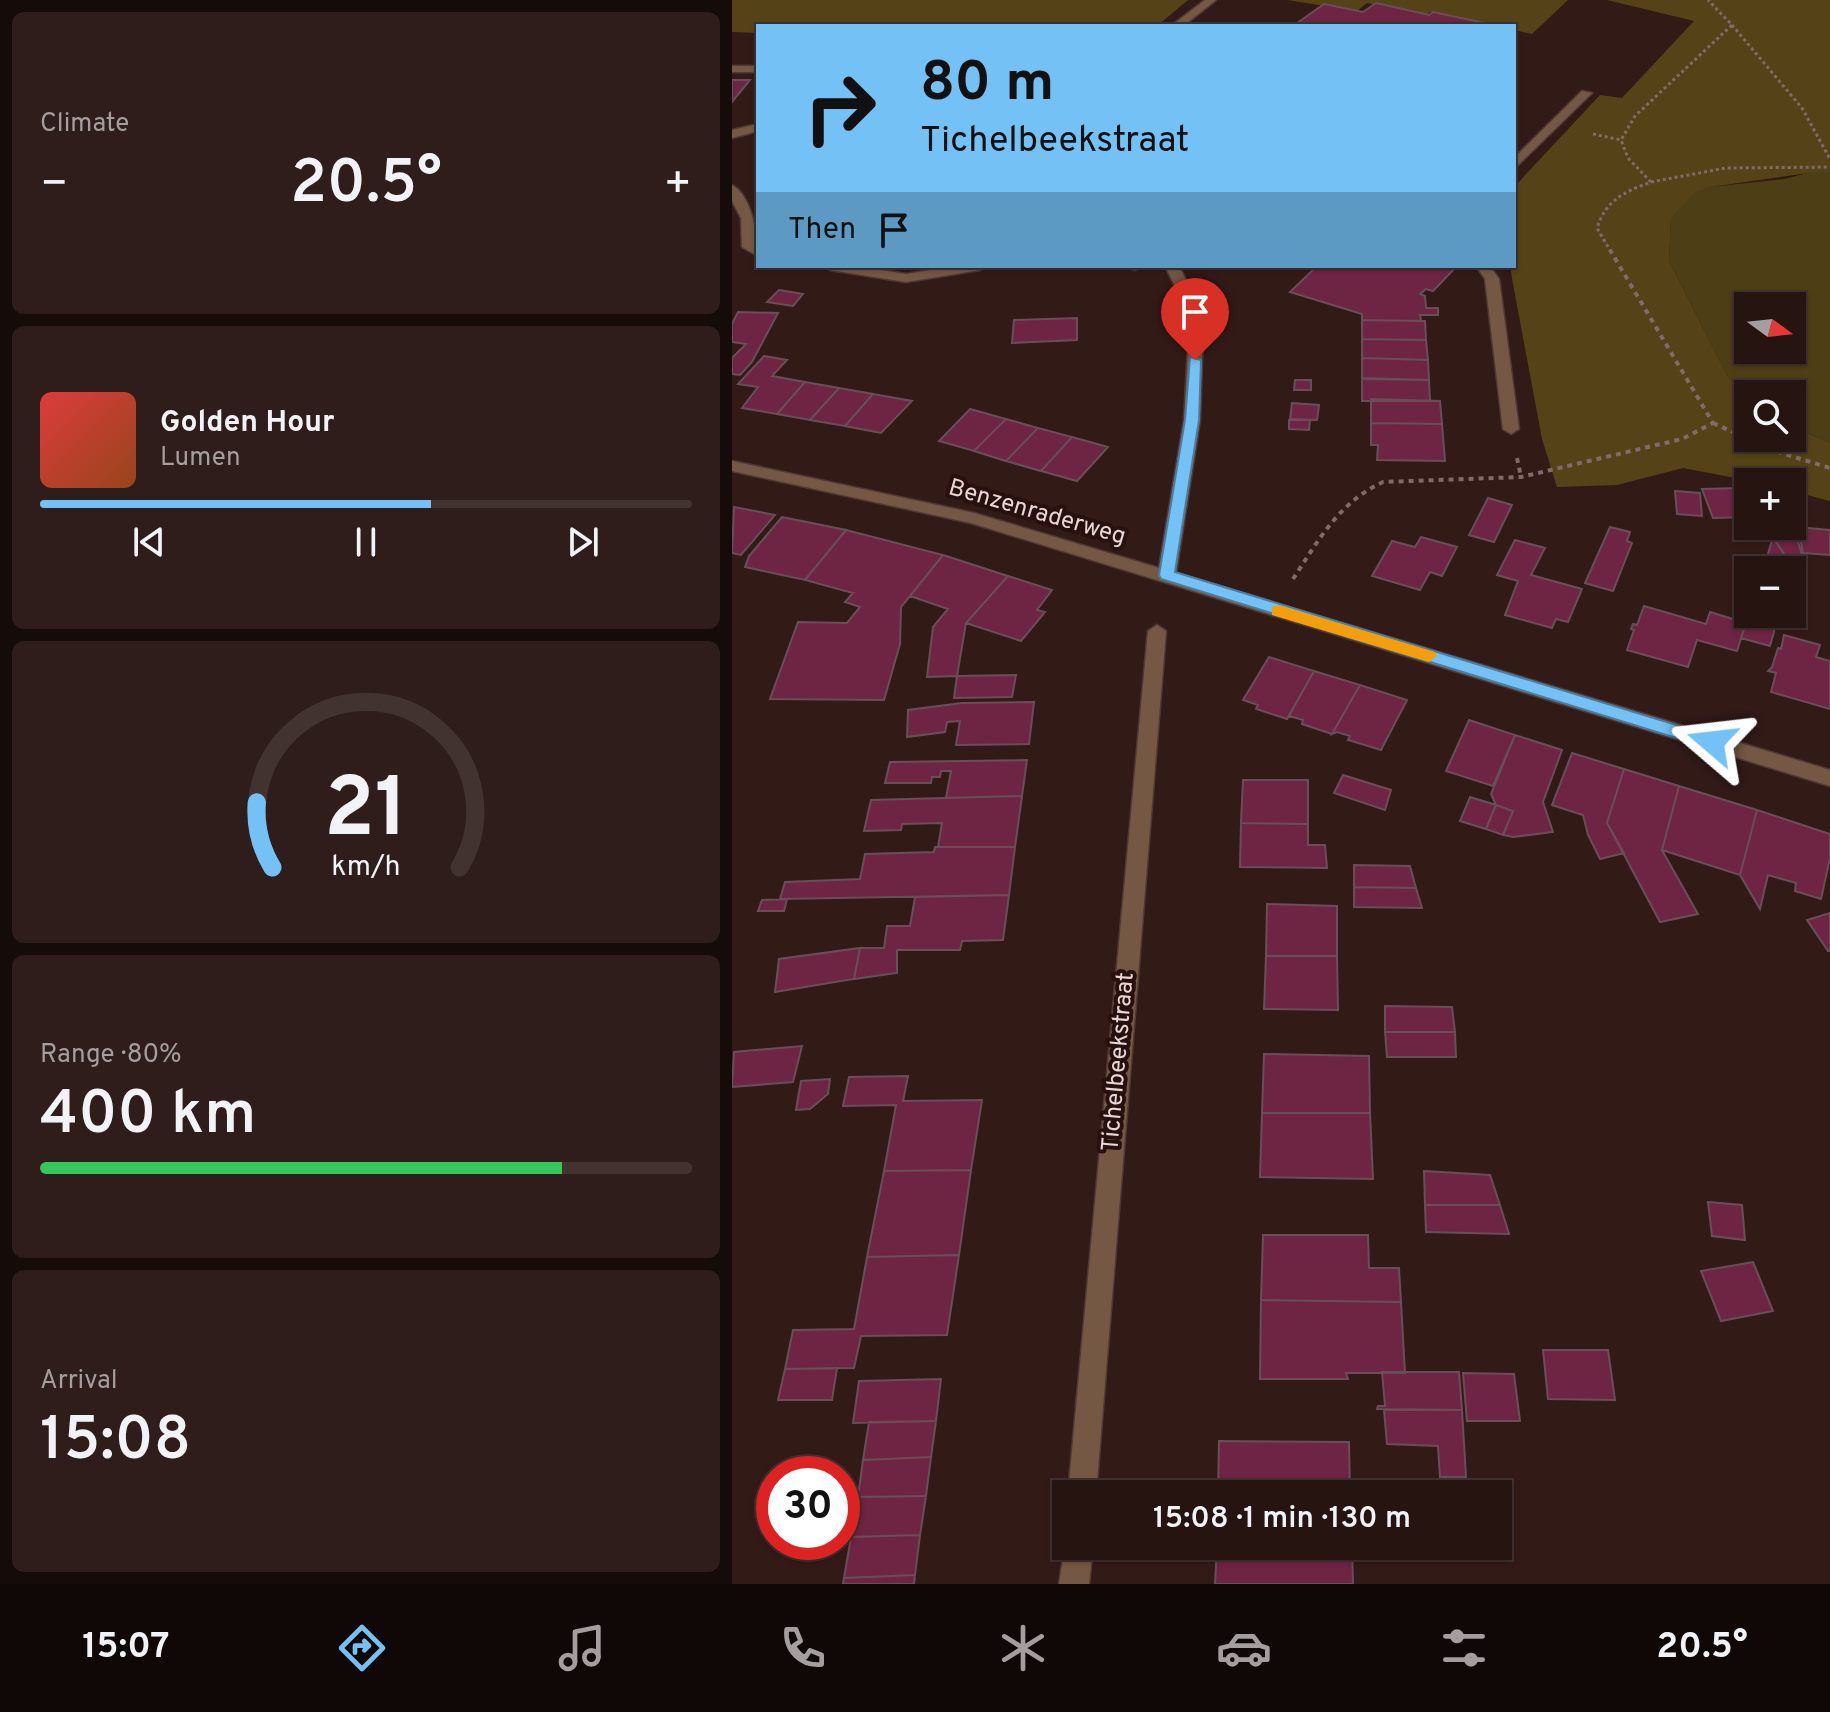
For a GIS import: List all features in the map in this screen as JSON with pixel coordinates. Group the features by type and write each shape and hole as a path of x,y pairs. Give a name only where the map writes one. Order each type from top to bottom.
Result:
{"street":[{"path":"1179,24 1211,0"},
{"path":"732,69 756,69"},
{"path":"1516,163 1586,93"},
{"path":"732,134 756,128"},
{"path":"732,189 747,218 749,247 756,251"},
{"path":"843,268 906,278 968,268"},
{"path":"1167,575 1192,420 1196,330 1186,294 1173,268"},
{"path":"1484,268 1492,279 1511,429"},
{"name":"Benzenraderweg","path":"732,466 974,518 1830,778"},
{"name":"Tichelbeekstraat","path":"1083,1480 1157,631"},
{"path":"1074,1584 1077,1560"}],"path":[{"path":"1708,0 1763,58 1802,108 1830,159"},
{"path":"1651,182 1628,158 1621,140 1635,116 1732,25"},
{"path":"1830,167 1726,168 1651,182 1617,195 1602,210 1597,228 1713,423 1775,451 1830,468"},
{"path":"1272,609 1348,501 1365,488 1383,482 1521,477 1682,439 1713,423"}],"shaded area":[{"path":"732,0 1188,0 1159,24 756,24 756,33 732,32"},
{"path":"1287,0 1568,0 1532,34 1516,30 1516,24 1487,24 1430,12 1424,16 1367,3 1357,11"},
{"path":"1607,0 1830,0 1830,170 1710,187 1694,193 1671,219 1669,261 1728,377 1734,382 1734,452 1806,452 1806,432 1830,443 1830,501 1806,495 1806,468 1734,468 1734,478 1683,468 1617,485 1557,487 1542,439 1510,268 1516,268 1516,185 1600,95 1622,98 1694,21"},
{"path":"1830,170 1830,443 1806,432 1806,380 1734,382 1728,377 1669,261 1671,219 1694,192 1710,187 1784,179"}],"building":[{"path":"1376,3 1490,24 1296,24 1324,4 1363,12"},
{"path":"732,80 750,80 732,102"},
{"path":"1315,268 1455,268 1433,291 1426,289 1420,294 1425,296 1426,308 1438,308 1438,315 1420,315 1421,321 1362,320 1362,314 1290,292"},
{"path":"779,290 803,294 793,306 767,302"},
{"path":"738,312 778,313 752,362 740,375 732,374 732,358 746,344 732,342 732,324"},
{"path":"1077,318 1077,340 1012,343 1014,320"},
{"path":"1362,320 1425,321 1426,340 1362,339"},
{"path":"1362,339 1426,340 1428,360 1362,358"},
{"path":"764,356 787,360 772,376 805,382 777,414 742,408 758,387 738,384"},
{"path":"1362,358 1428,360 1429,380 1362,378"},
{"path":"1362,379 1429,380 1430,401 1362,401"},
{"path":"1295,380 1311,380 1311,390 1294,390"},
{"path":"805,382 839,388 810,420 777,414"},
{"path":"839,388 873,394 845,426 810,420"},
{"path":"873,394 912,401 881,433 845,426"},
{"path":"1371,399 1440,401 1442,424 1371,423"},
{"path":"1292,403 1319,405 1317,420 1290,419"},
{"path":"970,409 1006,419 974,451 939,441"},
{"path":"1006,419 1038,428 1006,461 974,451"},
{"path":"1289,420 1310,420 1309,430 1289,429"},
{"path":"1371,423 1442,424 1445,461 1377,460 1378,445 1371,445"},
{"path":"1038,428 1072,437 1041,471 1006,461"},
{"path":"1072,437 1108,447 1077,481 1041,471"},
{"path":"1734,488 1734,517 1713,518 1702,489"},
{"path":"1675,491 1700,493 1702,516 1677,514"},
{"path":"1488,498 1512,505 1494,542 1469,535"},
{"path":"734,507 775,515 741,555 732,553"},
{"path":"782,517 846,530 805,580 745,567 749,556"},
{"path":"1610,527 1630,532 1627,541 1632,543 1613,591 1585,583"},
{"path":"1806,528 1830,530 1830,555 1803,553 1800,540 1806,540"},
{"path":"846,530 943,555 901,607 900,644 884,700 770,699 798,622 847,623 860,607 845,602 853,593 805,580"},
{"path":"1421,537 1457,547 1442,576 1430,572 1420,590 1372,576 1392,541 1415,547"},
{"path":"1515,540 1545,548 1531,575 1582,589 1568,622 1556,619 1552,628 1505,615 1518,581 1497,575"},
{"path":"1772,540 1775,540 1785,556 1767,556"},
{"path":"1775,540 1798,540 1802,555 1785,556"},
{"path":"943,555 1008,576 966,623 957,676 927,677 933,627 948,609 910,596"},
{"path":"1008,576 1052,590 1037,610 1045,612 1021,641 966,623"},
{"path":"1644,606 1706,624 1710,612 1734,619 1734,628 1744,628 1737,651 1697,640 1688,667 1627,650 1633,624 1637,625"},
{"path":"1744,628 1775,628 1770,646 1741,638"},
{"path":"1784,635 1820,645 1816,657 1830,661 1830,709 1771,692 1776,673 1768,671 1778,648 1781,649"},
{"path":"1269,657 1314,671 1287,719 1256,709 1258,705 1243,700"},
{"path":"1314,671 1360,685 1332,734 1289,716"},
{"path":"1016,675 1012,697 954,698 957,676"},
{"path":"1360,685 1407,700 1381,750 1348,740 1350,736 1337,732 1332,734"},
{"path":"1034,702 1029,744 956,745 960,721 947,722 945,732 907,737 908,710 962,703"},
{"path":"1469,720 1515,735 1493,786 1446,771"},
{"path":"1515,735 1562,750 1543,802 1553,832 1513,837 1503,835 1513,811 1496,805 1491,794"},
{"path":"1572,753 1624,769 1607,823 1624,853 1600,859 1588,835 1583,815 1552,805"},
{"path":"1027,760 1022,796 946,798 951,771 941,771 940,777 932,777 931,783 885,783 890,762"},
{"path":"1624,769 1679,786 1662,850 1698,914 1660,922 1607,823"},
{"path":"1343,775 1391,790 1385,810 1334,793"},
{"path":"1243,780 1308,780 1308,824 1241,823"},
{"path":"1679,786 1757,810 1740,875 1662,850"},
{"path":"1022,796 1015,847 938,847 942,823 902,824 901,830 864,831 871,800"},
{"path":"1470,797 1496,805 1486,829 1460,821"},
{"path":"1496,805 1513,811 1503,835 1486,829"},
{"path":"1757,810 1830,834 1830,858 1821,899 1795,891 1796,883 1768,875 1760,909 1740,875"},
{"path":"1241,823 1308,824 1308,845 1325,845 1327,868 1240,867"},
{"path":"935,847 1015,847 1009,895 780,899 785,882 860,879 865,854 934,852"},
{"path":"1354,865 1410,866 1416,888 1354,887"},
{"path":"1354,887 1416,888 1422,908 1354,907"},
{"path":"1009,895 1003,940 962,941 960,950 897,950 897,973 854,979 860,948 884,948 887,926 910,926 915,897"},
{"path":"787,899 784,911 758,911 762,900"},
{"path":"1267,904 1337,906 1337,956 1266,956"},
{"path":"1830,913 1830,951 1828,951 1807,920"},
{"path":"860,948 854,979 775,992 779,959"},
{"path":"1266,956 1337,956 1338,1010 1264,1009"},
{"path":"1385,1006 1452,1007 1455,1032 1385,1032"},
{"path":"1385,1032 1455,1032 1456,1057 1387,1057"},
{"path":"802,1046 793,1082 732,1087 734,1052"},
{"path":"1264,1054 1369,1056 1370,1113 1262,1113"},
{"path":"908,1076 903,1101 982,1100 971,1170 884,1171 896,1105 843,1106 849,1077"},
{"path":"830,1079 828,1094 810,1109 796,1110 801,1081"},
{"path":"1262,1113 1370,1113 1373,1179 1260,1177"},
{"path":"971,1170 959,1255 867,1257 884,1171"},
{"path":"1424,1171 1490,1175 1500,1205 1425,1205"},
{"path":"1708,1202 1742,1205 1745,1240 1712,1236"},
{"path":"1425,1205 1500,1205 1509,1234 1426,1232"},
{"path":"1263,1235 1368,1235 1369,1268 1399,1268 1401,1302 1261,1300"},
{"path":"959,1255 947,1335 861,1336 854,1368 785,1369 793,1330 854,1329 867,1257"},
{"path":"1753,1262 1773,1311 1721,1321 1701,1271"},
{"path":"1261,1300 1401,1302 1405,1373 1346,1373 1348,1379 1260,1379"},
{"path":"1543,1350 1608,1350 1615,1400 1548,1399"},
{"path":"837,1368 832,1400 778,1400 785,1369"},
{"path":"1382,1372 1459,1372 1462,1410 1377,1409 1378,1406 1385,1406"},
{"path":"1463,1373 1514,1374 1520,1421 1467,1421"},
{"path":"941,1379 936,1421 853,1423 859,1381"},
{"path":"1384,1410 1462,1410 1466,1477 1440,1477 1438,1446 1387,1444"},
{"path":"936,1421 931,1457 863,1460 869,1422"},
{"path":"1219,1441 1349,1442 1350,1480 1218,1480"},
{"path":"931,1457 926,1496 860,1497 863,1460"},
{"path":"926,1496 920,1535 860,1537 860,1497"},
{"path":"920,1535 915,1575 844,1578 847,1560 860,1560 860,1537"},
{"path":"1216,1560 1352,1560 1353,1584 1215,1584"},
{"path":"915,1575 914,1584 843,1584 844,1578"}],"slow traffic":[{"path":"1278,611 1429,656"}],"route":[{"path":"1195,360 1192,420 1167,575 1712,742"}]}
